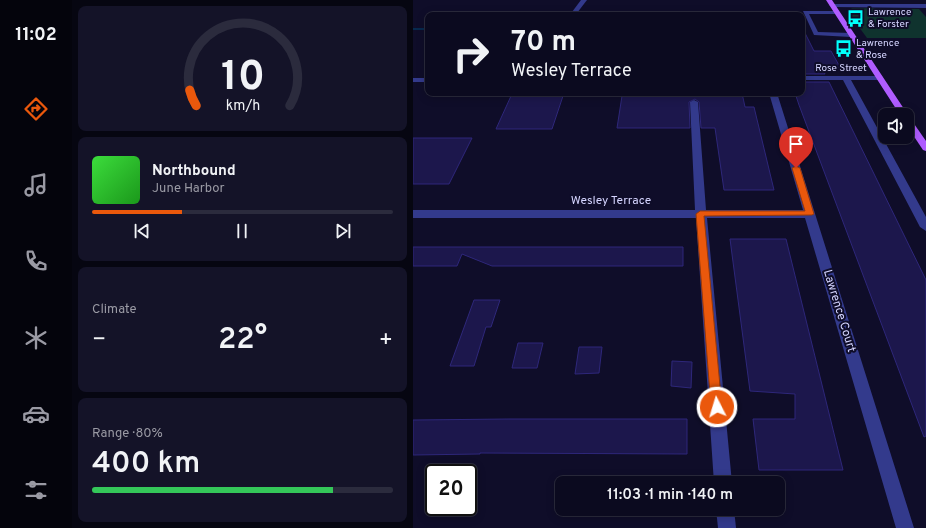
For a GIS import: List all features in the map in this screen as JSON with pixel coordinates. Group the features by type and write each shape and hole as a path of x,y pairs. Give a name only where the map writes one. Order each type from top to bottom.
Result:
{"main road":[{"path":"830,2 899,108"},
{"path":"914,130 926,148"}],"street":[{"path":"575,12 584,0"},
{"path":"830,2 926,6"},
{"path":"836,12 805,12 816,34 851,35"},
{"name":"Rose Street","path":"805,78 879,78"},
{"path":"846,78 926,227"},
{"path":"413,80 425,80"},
{"name":"Lawrence Court","path":"774,96 905,528"},
{"path":"694,102 700,214 722,476"},
{"name":"Wesley Terrace","path":"413,214 810,214"},
{"path":"726,516 727,528"}],"green space":[{"path":"852,8 919,9 926,17 926,38 867,38 848,12"}],"building":[{"path":"805,33 814,51 831,51 840,67 822,68 825,74 805,74"},
{"path":"805,82 829,82 926,280 926,436 924,437 796,96 805,96"},
{"path":"511,96 563,96 552,129 496,129"},
{"path":"622,96 743,96 745,107 754,107 774,190 724,190 715,128 701,128 699,102 695,99 689,102 690,128 617,128"},
{"path":"413,138 472,138 449,184 413,184"},
{"path":"730,239 786,239 843,470 759,470 753,419 795,419 795,394 750,391"},
{"path":"413,247 683,247 683,266 492,266 462,254 457,266 413,266"},
{"path":"474,300 500,300 491,327 486,327 474,366 450,366"},
{"path":"518,343 543,343 537,368 512,368"},
{"path":"579,347 602,347 599,373 575,374"},
{"path":"672,361 692,362 691,388 671,386"},
{"path":"687,419 687,454 480,453 413,455 413,420"}],"waterway":[{"path":"413,29 425,29"}],"place":[{"name":"Lawrence & Forster","path":"855,18"},
{"name":"Lawrence & Rose","path":"843,49"}],"route":[{"path":"717,407 700,214 810,214 796,168"}]}
